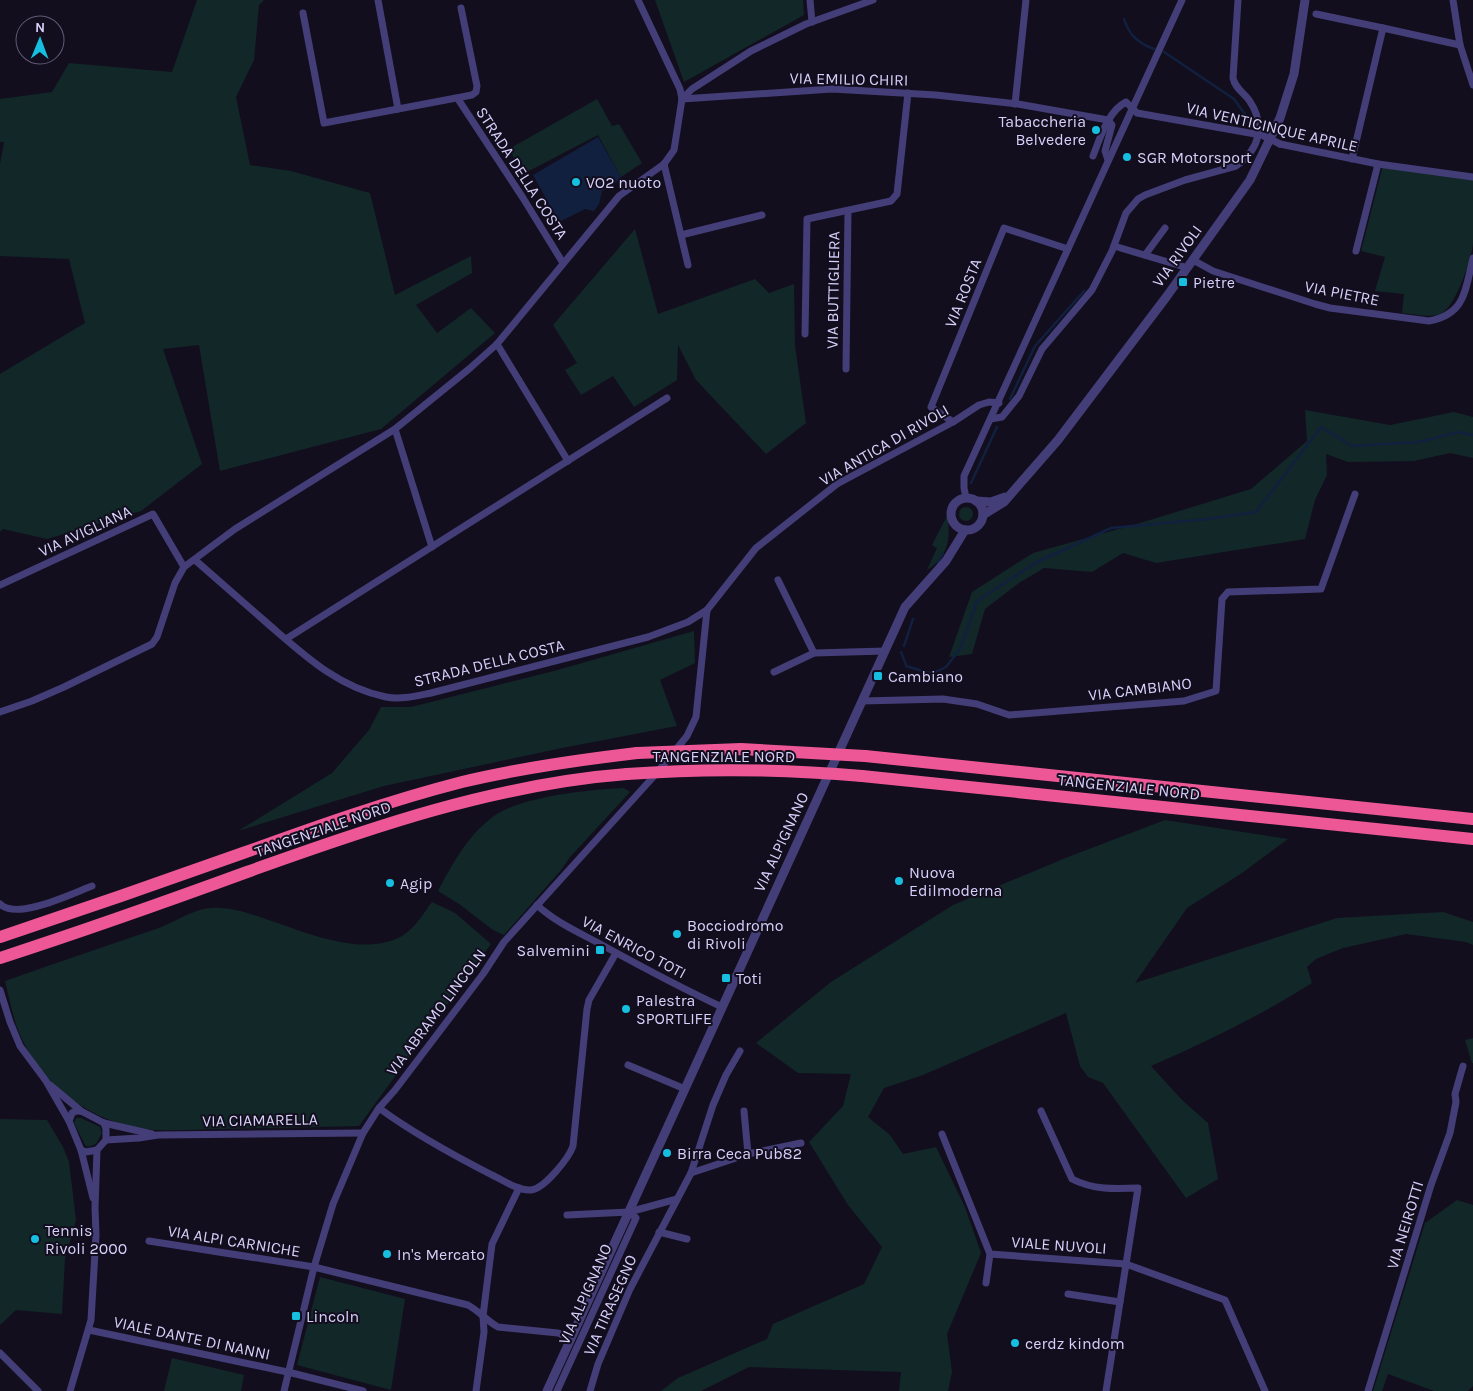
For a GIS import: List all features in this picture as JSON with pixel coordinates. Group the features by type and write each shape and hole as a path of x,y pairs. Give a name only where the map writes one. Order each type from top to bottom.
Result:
{"highway":[{"name":"TANGENZIALE NORD","path":"0,937 84,910 333,821 402,799 462,782 533,767 638,753 741,749 865,756 1473,819"},
{"name":"TANGENZIALE NORD","path":"0,958 97,926 301,853 415,816 464,802 540,786 627,774 711,769 757,769 862,776 1473,839"}],"street":[{"path":"378,0 398,109"},
{"path":"638,0 680,89 682,99"},
{"path":"810,0 812,22"},
{"path":"682,99 692,89 751,51 812,22 873,0"},
{"path":"1015,104 1026,0"},
{"path":"1007,496 991,502 966,498 964,476 1182,0"},
{"path":"991,420 1002,417 1019,396 1042,349 1092,290 1114,246 1126,213 1138,199 1185,180 1236,166 1253,149 1261,135 1259,124 1254,108 1234,82 1238,0"},
{"name":"VIA RIVOLI","path":"905,608 939,570 965,530 979,525 983,515 998,506 1058,440 1191,264 1254,172 1280,118 1296,67 1306,0"},
{"path":"1453,0 1460,45 1473,85"},
{"name":"STRADA DELLA COSTA","path":"303,13 324,124 458,99 476,92 477,86 461,8"},
{"path":"1316,14 1460,45"},
{"path":"1352,159 1383,28"},
{"name":"VIA EMILIO CHIRI","path":"682,99 832,89 936,95 1015,104 1108,120"},
{"name":"VIA BUTTIGLIERA","path":"805,334 807,219 891,201 897,194 908,93"},
{"name":"STRADA DELLA COSTA","path":"458,99 524,198 563,263"},
{"name":"STRADA DELLA COSTA","path":"184,567 235,529 395,429 497,344 619,196 664,164 674,150 682,99"},
{"path":"1093,156 1108,120 1124,103 1128,103 1132,108"},
{"name":"VIA VENTICINQUE APRILE","path":"1132,108 1137,113 1261,135 1280,144 1352,159 1473,177"},
{"path":"1108,120 1112,125 1105,151 1108,160"},
{"path":"664,164 688,265"},
{"name":"VIA VENTICINQUE APRILE","path":"1356,251 1378,164"},
{"name":"VIA BUTTIGLIERA","path":"846,369 848,211"},
{"path":"681,235 762,215"},
{"name":"VIA ROSTA","path":"953,422 931,407 1004,228 1068,249"},
{"path":"1145,255 1166,228"},
{"path":"1114,246 1145,255 1191,264"},
{"name":"VIA PIETRE","path":"1191,264 1330,308 1429,321 1443,318 1456,309 1470,278 1473,258"},
{"path":"497,344 568,461"},
{"path":"286,639 667,398"},
{"name":"VIA ANTICA DI RIVOLI","path":"707,610 756,548 837,484 953,422 979,405 990,402 999,403"},
{"path":"395,429 432,547"},
{"name":"VIA CAMBIANO","path":"862,701 943,699 977,704 1009,716 1184,701 1216,691 1222,598 1228,592 1322,589 1355,494"},
{"name":"VIA RIVOLI","path":"951,552 955,526 952,522 951,511 956,502 966,498"},
{"path":"976,501 982,509 983,515"},
{"name":"VIA AVIGLIANA","path":"0,586 153,514 184,567"},
{"path":"955,526 965,530"},
{"name":"STRADA DELLA COSTA","path":"195,560 313,662 336,678 359,690 387,697 407,698 431,694 648,637 688,622 707,610"},
{"path":"0,712 64,687 152,644 157,637 175,583 184,567"},
{"path":"778,580 814,653"},
{"name":"VIA ALPIGNANO","path":"547,1391 905,608"},
{"name":"VIA ABRAMO LINCOLN","path":"284,1391 314,1267 333,1204 363,1133 379,1108 484,974 504,942 687,736 696,717 699,700 707,610"},
{"path":"774,672 814,653 885,651"},
{"path":"0,904 7,909 27,910 92,886"},
{"name":"VIA ENRICO TOTI","path":"537,905 549,915 616,953 722,1007"},
{"path":"379,1108 442,1149 518,1188 533,1190 538,1188 556,1170 571,1150 589,1000 616,953"},
{"path":"1,993 20,1046 46,1082 68,1121 81,1150 86,1152 97,1150 106,1140 104,1123 81,1111 46,1082"},
{"name":"VIA TIRASEGNO","path":"590,1391 598,1364 630,1289 691,1173 716,1098 726,1075 740,1051"},
{"path":"628,1065 685,1089"},
{"name":"VIA NEIROTTI","path":"1368,1391 1431,1185 1450,1133 1456,1094 1463,1066"},
{"path":"68,1121 72,1113 81,1111"},
{"path":"744,1112 748,1154"},
{"name":"VIALE NUVOLI","path":"1041,1112 1072,1179 1082,1185 1100,1188 1138,1188 1106,1391"},
{"name":"VIA CIAMARELLA","path":"104,1123 158,1135"},
{"name":"VIA CIAMARELLA","path":"106,1140 158,1135 363,1133"},
{"name":"VIALE NUVOLI","path":"942,1134 990,1254 986,1282"},
{"path":"691,1173 748,1154 801,1143"},
{"name":"VIALE DANTE DI NANNI","path":"81,1150 95,1208"},
{"name":"VIALE DANTE DI NANNI","path":"70,1391 89,1330 95,1263 97,1150"},
{"path":"476,1391 484,1332 483,1316 492,1244 518,1188"},
{"path":"567,1215 629,1212 677,1199"},
{"name":"VIA ALPIGNANO","path":"557,1391 636,1218 629,1212"},
{"path":"659,1232 687,1239"},
{"name":"VIA ALPI CARNICHE","path":"149,1241 314,1267 468,1305 498,1327 558,1333 571,1338"},
{"name":"VIALE NUVOLI","path":"990,1254 1126,1264"},
{"path":"1126,1264 1225,1300 1265,1391"},
{"path":"1068,1294 1120,1302"},
{"name":"VIALE DANTE DI NANNI","path":"89,1330 288,1372 363,1391"},
{"path":"0,1352 38,1391"}],"green space":[{"path":"197,0 264,0 259,5 254,60 236,97 250,165 291,171 370,193 395,295 471,256 472,273 416,305 437,333 471,308 495,333 381,429 220,471 199,345 163,349 202,464 141,511 47,539 3,529 0,532 0,374 85,323 69,259 0,256 0,164 4,142 0,142 0,99 52,92 69,63 172,72"},
{"path":"655,0 803,0 804,15 684,82"},
{"path":"597,99 612,126 619,124 642,163 621,177 598,135 523,174 509,149"},
{"path":"1383,165 1473,177 1472,250 1457,293 1446,310 1440,314 1426,316 1402,313 1404,294 1375,291 1385,257 1361,251"},
{"path":"635,229 658,314 755,279 769,293 794,284 795,346 806,423 766,454 696,380 678,345 677,380 634,407 613,376 581,395 565,370 577,363 553,325"},
{"path":"1305,410 1390,425 1454,412 1473,417 1473,458 1450,453 1414,461 1348,462 1326,454 1327,475 1315,500 1305,539 1156,563 1123,553 1092,572 1044,568 1019,583 985,609 972,654 949,657 972,592 1033,553 1251,489 1307,441"},
{"path":"963,507 969,507 973,514 969,521 963,521 959,517 959,511"},
{"path":"947,516 949,532 946,547 939,560 927,570 937,548 932,545"},
{"path":"694,631 695,663 660,680 677,726 562,748 384,786 238,831 332,773 369,730 381,707 411,707 554,671"},
{"path":"624,788 630,792 570,857 561,870 504,935 493,930 459,904 438,891 467,843 481,826 502,811 554,796 591,790"},
{"path":"1165,820 1288,839 1242,873 1187,908 1135,983 1337,918 1443,912 1473,922 1473,945 1466,942 1406,934 1343,948 1316,959 1307,967 1312,983 1233,1028 1151,1066 1182,1100 1208,1123 1218,1179 1186,1198 1103,1083 1088,1077 1080,1066 1066,1013 923,1075 884,1088 868,1117 890,1135 903,1154 936,1147 965,1207 981,1253 947,1334 952,1372 948,1391 899,1391 901,1372 749,1367 701,1391 661,1391 678,1378 767,1339 773,1324 864,1284 882,1247 848,1205 809,1142 843,1106 851,1074 798,1073 756,1043 831,982 953,905 1068,857"},
{"path":"432,902 455,913 491,944 359,1126 165,1130 146,1129 108,1119 89,1111 72,1100 43,1072 31,1056 14,1018 5,981 159,928 198,910 225,908 240,911 312,935 349,944 368,945 386,942 407,933"},
{"path":"1473,1038 1473,1063 1472,1063 1465,1040"},
{"path":"76,1118 81,1118 100,1127 102,1133 96,1144 88,1147 85,1145 74,1123"},
{"name":"Tennis Rivoli 2000","path":"0,1119 47,1120 63,1147 69,1162 76,1220 65,1259 62,1314 16,1310 0,1325"},
{"path":"1457,1200 1473,1205 1473,1386 1468,1391 1434,1391 1388,1374 1382,1391 1373,1391 1425,1223"},
{"path":"320,1277 405,1299 391,1390 297,1365"},
{"path":"172,1358 244,1375 241,1391 164,1391"}],"water":[{"name":"VO2 nuoto","path":"598,137 621,177 611,187 602,191 599,204 594,211 585,209 559,222 533,175"}],"waterway":[{"path":"1124,19 1135,38 1154,49"},
{"path":"1164,52 1234,99 1247,117 1249,126"},
{"path":"1010,399 1035,346 1084,291"},
{"path":"971,483 997,427"},
{"path":"901,652 906,666 929,673 946,667 960,649 977,601 1035,563 1111,528 1208,519 1256,512 1321,427 1352,446 1419,442 1458,432 1473,435"},
{"path":"938,563 943,553"},
{"path":"904,646 913,619"}],"place":[{"name":"Tabaccheria Belvedere","path":"1096,130"},
{"name":"SGR Motorsport","path":"1127,157"},
{"name":"VO2 nuoto","path":"576,182"},
{"name":"Pietre","path":"1183,282"},
{"name":"Cambiano","path":"878,676"},
{"name":"Nuova Edilmoderna","path":"899,881"},
{"name":"Agip","path":"390,883"},
{"name":"Bocciodromo di Rivoli","path":"677,934"},
{"name":"Salvemini","path":"600,950"},
{"name":"Toti","path":"726,978"},
{"name":"Palestra SPORTLIFE","path":"626,1009"},
{"name":"Birra Ceca Pub82","path":"667,1153"},
{"name":"Tennis Rivoli 2000","path":"35,1239"},
{"name":"In's Mercato","path":"387,1254"},
{"name":"Lincoln","path":"296,1316"},
{"name":"cerdz kindom","path":"1015,1343"}]}
